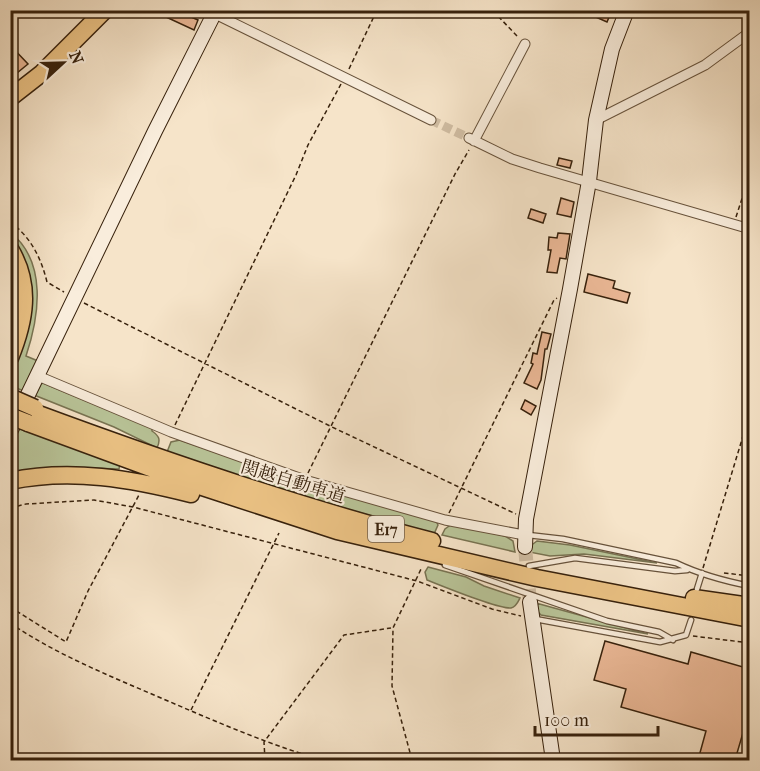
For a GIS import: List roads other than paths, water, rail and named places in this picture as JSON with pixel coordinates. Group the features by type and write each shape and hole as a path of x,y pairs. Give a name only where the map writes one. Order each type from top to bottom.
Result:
{"highway":[{"path":"10,98 42,73 105,10"},
{"path":"10,249 21,270 26,297 23,323 10,358"},
{"path":"10,270 14,279 16,302 10,333"},
{"path":"10,397 32,414"},
{"name":"関越自動車道","path":"10,402 32,414 202,487 337,531 424,555 750,619"},
{"name":"関越自動車道","path":"10,416 32,414 206,475 344,518 530,566 650,591 750,606"},
{"path":"10,481 50,476 134,480 337,531"}],"street":[{"path":"38,376 171,432 305,480 524,541 526,519 589,181 596,120 612,49 627,10"},
{"path":"10,432 212,12 431,120"},
{"path":"596,120 705,65 750,32"},
{"path":"525,44 471,140 512,159 750,229"},
{"path":"530,602 552,760"}],"lane":[{"path":"524,541 563,539 676,563 690,570 750,586"},
{"path":"530,566 575,558 675,571 690,570"},
{"path":"440,563 607,621 659,632 673,640"},
{"path":"697,589 702,573"},
{"path":"532,618 660,642 686,635 691,620"}],"tunnel":[{"path":"431,120 469,138"},
{"path":"525,547 530,602"}]}
